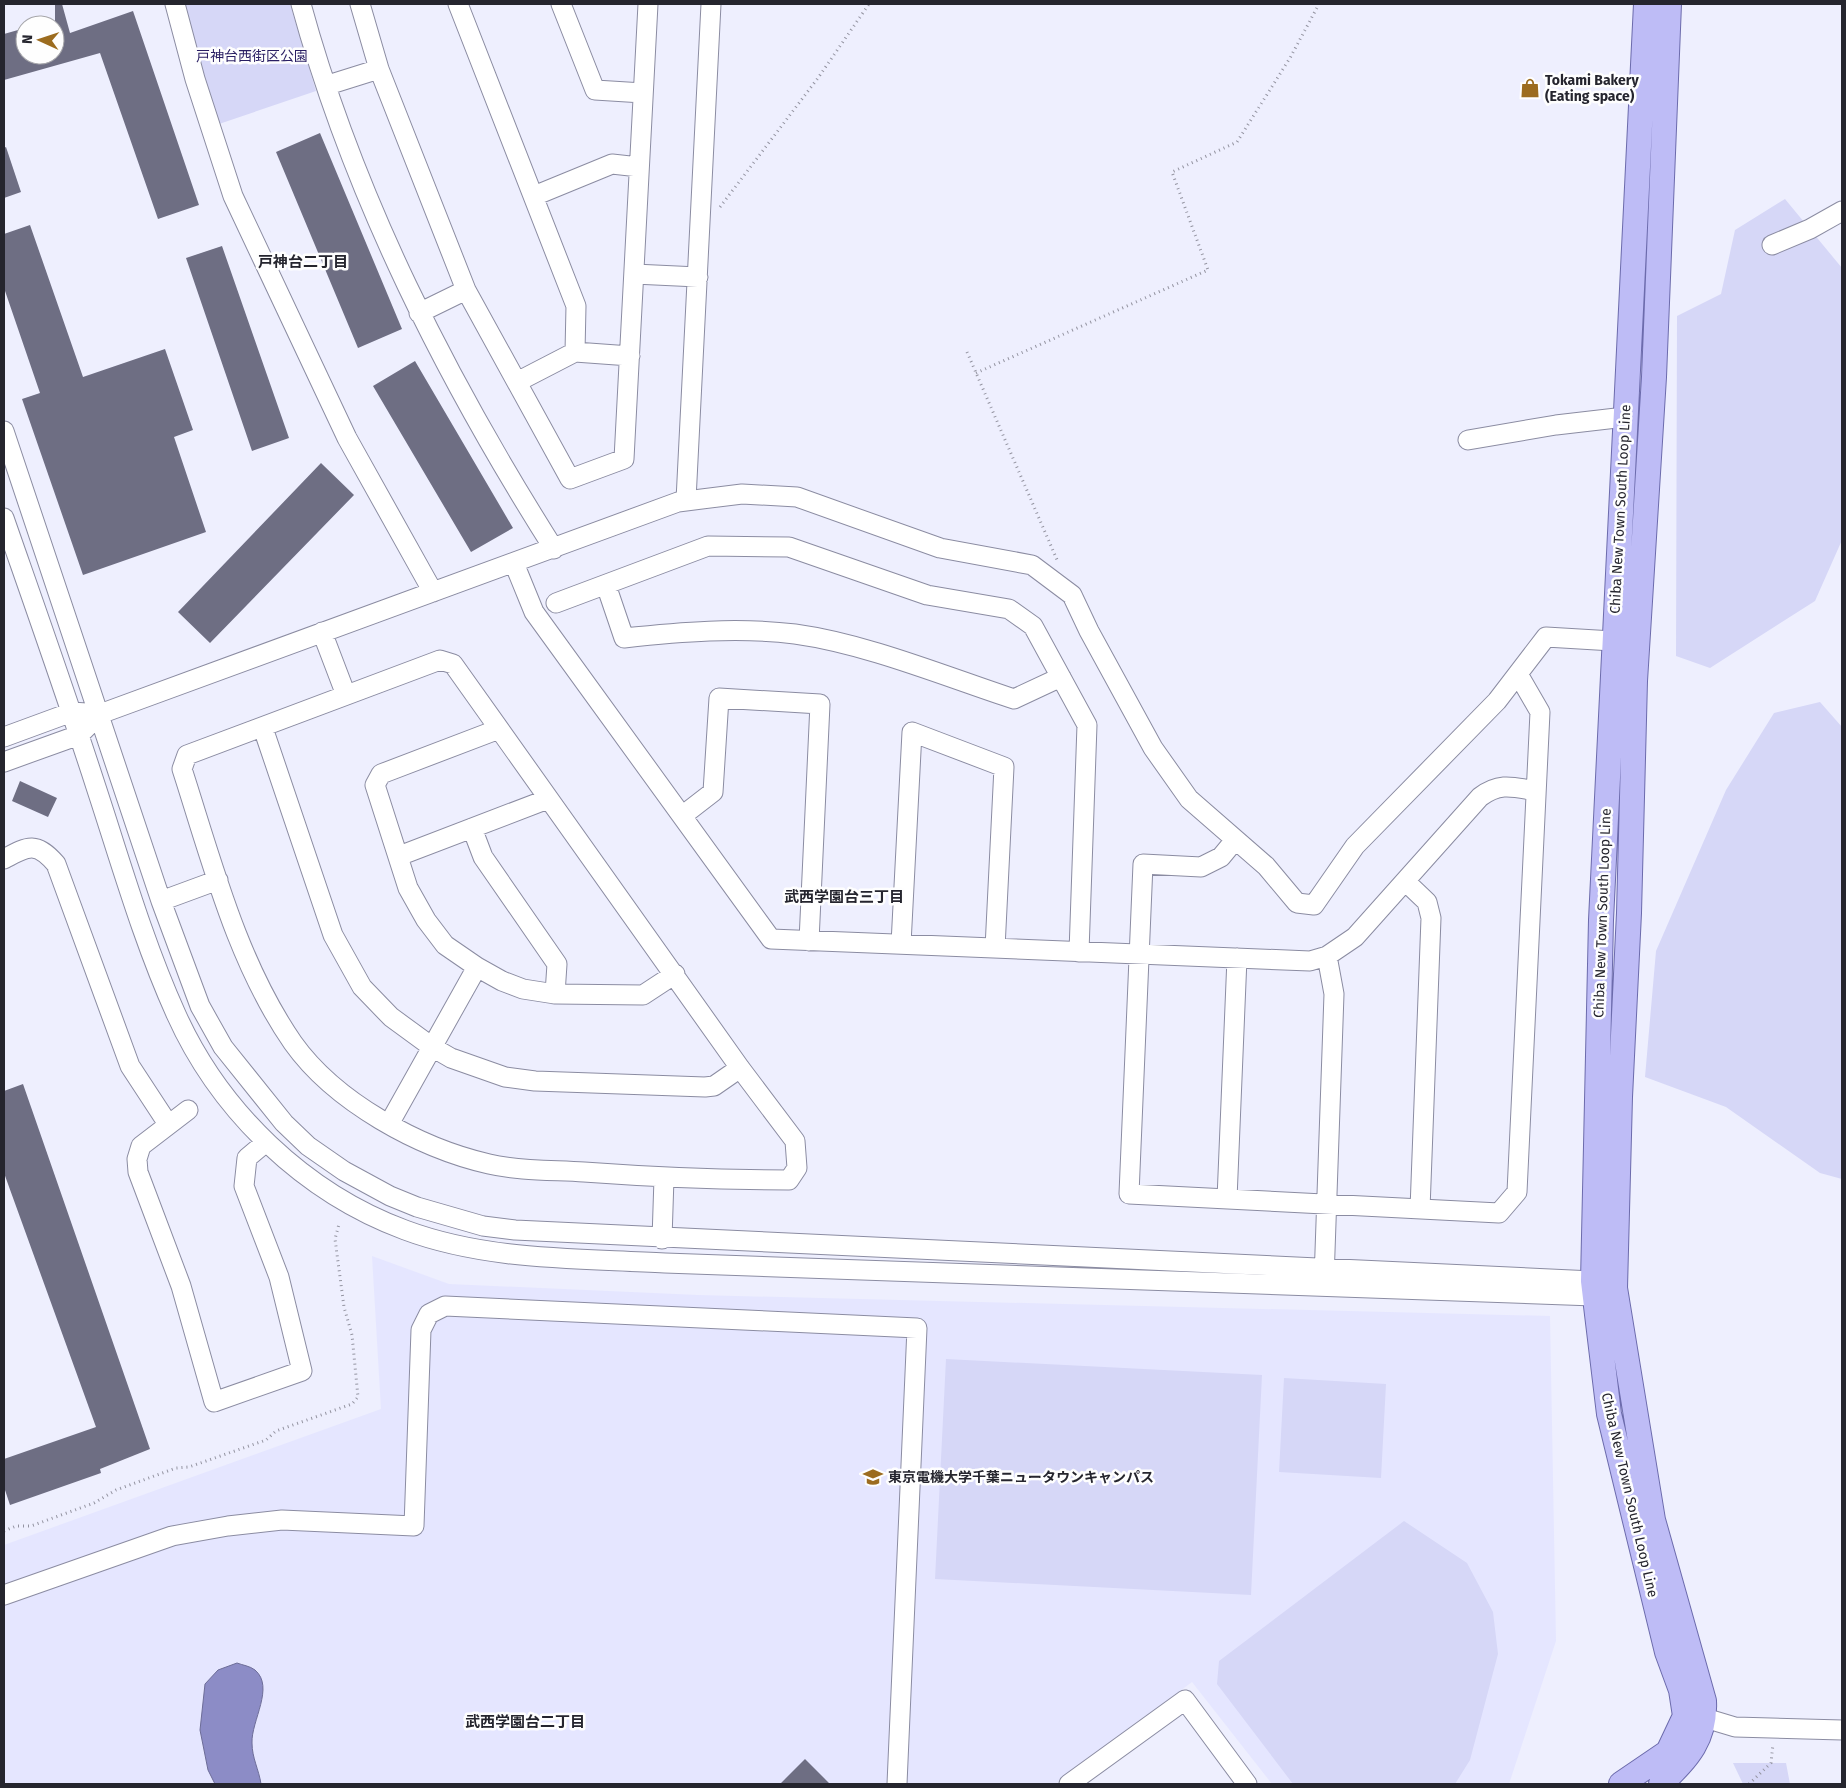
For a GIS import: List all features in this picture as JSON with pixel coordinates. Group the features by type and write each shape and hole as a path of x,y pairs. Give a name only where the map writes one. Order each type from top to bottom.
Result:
{"main road":[{"name":"Chiba New Town South Loop Line","path":"1646,4 1600,920 1601,1288 1653,1520 1704,1701 1695,1717 1698,1742 1661,1784"},
{"name":"Chiba New Town South Loop Line","path":"1601,1288 1620,1097 1629,913 1636,681 1654,378 1670,4"},
{"path":"1621,1784 1668,1752 1695,1717"}],"street":[{"path":"174,4 195,78 233,196 348,438 433,592"},
{"path":"301,4 359,173 419,313 514,485 554,548"},
{"path":"360,4 379,69 466,290 570,479 624,459 648,4"},
{"path":"458,4 576,306 575,352"},
{"path":"561,4 595,90 643,92"},
{"path":"686,500 711,4"},
{"path":"328,86 379,69"},
{"path":"534,196 612,164 639,167"},
{"path":"1772,245 1810,229 1842,211"},
{"path":"634,274 698,278"},
{"path":"419,313 466,290"},
{"path":"517,382 575,352 630,356"},
{"path":"1468,440 1556,425 1624,418"},
{"path":"4,431 161,901 200,1006 222,1047 284,1123 308,1146 344,1171 390,1196 417,1207 483,1226 515,1230 1324,1278"},
{"path":"4,737 72,712 100,714 686,500 742,494 797,497 940,548 1032,565 1072,595 1089,631 1153,748 1189,799 1266,866 1297,902 1314,905 1355,846 1497,701 1546,637 1613,641"},
{"path":"4,518 80,735 139,917 176,1014 201,1060 230,1101 266,1142 294,1168 333,1195 381,1220 408,1231 450,1243 518,1255 665,1263 1324,1278 1601,1288"},
{"path":"556,603 708,546 789,546 926,595 1009,609 1033,626 1087,725 1079,952"},
{"path":"514,563 534,612 771,939 1310,961 1327,956 1354,937 1480,798 1491,789 1504,786 1536,791"},
{"path":"606,585 624,638 717,630 794,634 850,646 1014,699 1061,677"},
{"path":"322,632 346,696"},
{"path":"440,660 453,664 740,1068 795,1141 797,1168 789,1180 664,1178 489,1164 414,1138 357,1104 322,1076 294,1044 268,1002 249,964 218,880 182,769 187,755 346,696 440,660"},
{"path":"1235,840 1221,857 1201,867 1143,864 1128,1194 1499,1212 1517,1192 1540,712 1518,674"},
{"path":"682,816 713,792 719,698 820,704 809,941"},
{"path":"4,762 80,735 100,714"},
{"path":"263,728 333,935 362,987 391,1018 451,1058 506,1077 535,1081 705,1087 714,1086 740,1068"},
{"path":"499,729 381,774 375,785 408,888 426,920 445,945 476,967 516,986 555,994 643,995 675,974"},
{"path":"901,944 912,732 1004,767 995,948"},
{"path":"399,856 548,799"},
{"path":"472,828 483,857 557,964 555,994"},
{"path":"4,859 27,847 44,850 56,864 130,1066 168,1124"},
{"path":"161,901 218,880"},
{"path":"1405,881 1426,902 1431,918 1420,1209"},
{"path":"1324,1278 1334,994 1327,956"},
{"path":"1227,1199 1237,958"},
{"path":"389,1124 476,967"},
{"path":"188,1110 141,1146 137,1158 138,1172 182,1286 214,1402 302,1371 279,1277 244,1186 247,1158 266,1142"},
{"path":"662,1238 664,1178"},
{"path":"4,1595 172,1536 228,1526 282,1520 414,1526 421,1330 430,1314 445,1306 917,1328 897,1784"},
{"path":"1069,1784 1185,1700 1247,1784"},
{"path":"1695,1717 1734,1727 1842,1730"}],"path":[{"path":"700,232 818,78 869,4"},
{"path":"976,373 1208,270 1172,172 1237,142 1290,58 1319,4"},
{"path":"967,352 1072,595"},
{"path":"4,1531 16,1526 31,1526 94,1503 116,1490 176,1468 190,1467 266,1440 276,1431 352,1404 358,1397 352,1335 344,1307 336,1239 340,1224"},
{"path":"1749,1784 1770,1763 1774,1728"}],"shaded area":[{"name":"東京電機大学千葉ニュータウンキャンパス","path":"372,1256 449,1284 698,1295 1550,1316 1556,1641 1509,1784 1272,1784 1192,1682 1056,1784 4,1784 4,1545 381,1409"}],"green space":[{"name":"戸神台西街区公園","path":"183,4 290,4 316,91 219,124"},
{"path":"1785,199 1842,268 1842,540 1815,601 1710,668 1676,656 1677,316 1721,294 1735,230"},
{"path":"1820,702 1842,727 1842,1179 1820,1173 1726,1107 1645,1077 1656,951 1726,790 1774,713"},
{"path":"946,1359 1262,1375 1251,1595 935,1579"},
{"path":"1284,1378 1386,1384 1381,1478 1279,1472"},
{"path":"1404,1521 1467,1563 1493,1612 1498,1654 1470,1760 1455,1784 1293,1784 1217,1684 1219,1661"},
{"path":"1733,1763 1786,1763 1790,1784 1743,1784"}],"water":[{"path":"237,1663 255,1670 261,1677 263,1685 263,1695 252,1743 261,1784 215,1784 208,1770 200,1730 205,1684 218,1670"}],"building":[{"path":"55,4 62,4 70,33 133,11 199,205 158,219 100,53 65,63 65,15 55,15"},
{"path":"15,31 15,65 57,65 4,80 4,34"},
{"path":"320,133 402,329 358,348 276,152"},
{"path":"6,147 21,192 4,198 4,148"},
{"path":"30,225 83,377 165,349 193,430 174,437 206,532 83,575 22,399 40,393 4,288 4,234"},
{"path":"222,246 289,438 252,451 186,258"},
{"path":"415,361 513,528 471,552 373,386"},
{"path":"321,463 354,495 210,643 178,612"},
{"path":"20,781 57,798 48,817 12,801"},
{"path":"23,1084 150,1449 100,1469 101,1473 10,1505 4,1487 4,1459 96,1427 4,1173 4,1091"},
{"path":"805,1759 830,1784 780,1784"}],"place":[{"name":"Tokami Bakery (Eating space)","path":"1530,88"},
{"name":"東京電機大学千葉ニュータウンキャンパス","path":"873,1477"}],"district":[{"name":"戸神台二丁目","path":"303,262"},
{"name":"武西学園台三丁目","path":"844,897"},
{"name":"武西学園台二丁目","path":"525,1722"}]}
